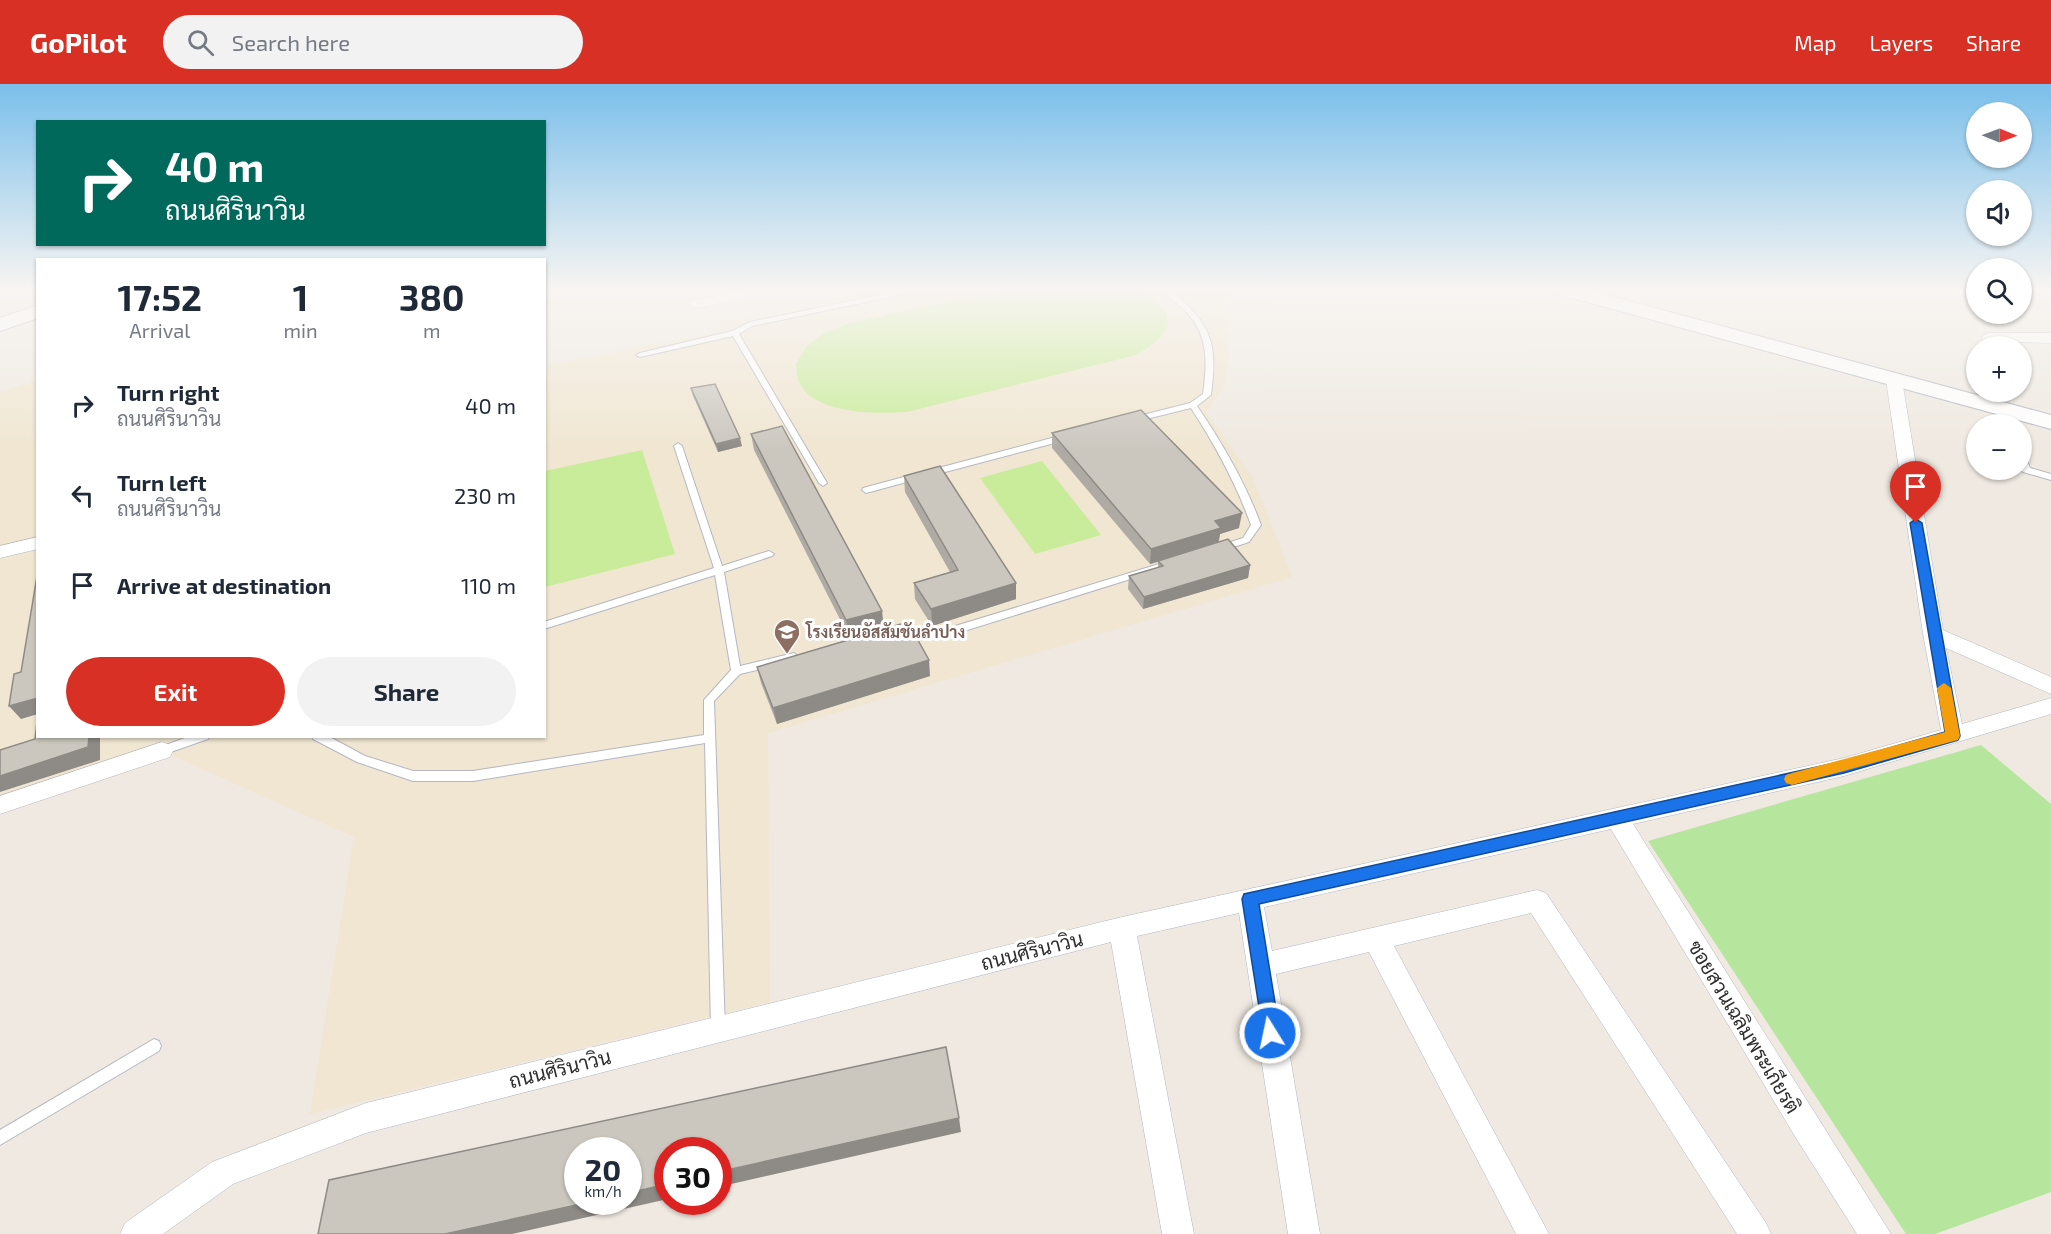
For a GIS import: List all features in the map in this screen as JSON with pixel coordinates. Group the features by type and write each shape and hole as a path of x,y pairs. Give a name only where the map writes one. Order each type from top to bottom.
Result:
{"street":[{"path":"1761,344 1894,380 2002,414"},
{"path":"1894,380 1933,634 1953,736"},
{"path":"2032,420 2051,422"},
{"path":"0,552 36,543"},
{"path":"1933,634 2051,686"},
{"name":"ถนนศิรินาวิน","path":"136,1234 224,1173 366,1118 1122,928 1844,767 2051,706"},
{"path":"0,806 162,751"},
{"name":"ซอยสวนเฉลิมพระเกียรติ","path":"1617,818 1806,1128 1875,1234"},
{"path":"1250,899 1304,1234"},
{"path":"1259,966 1537,901 1755,1234"},
{"path":"1122,928 1178,1234"},
{"path":"1376,939 1533,1234"}],"lane":[{"path":"640,355 689,344"},
{"path":"741,344 823,483"},
{"path":"1126,423 1193,405 1207,395 1212,361 1208,344"},
{"path":"1193,405 1223,450 1245,495 1256,525 1246,540 1212,550"},
{"path":"866,490 1070,437"},
{"path":"678,446 719,570 736,671"},
{"path":"2032,472 2051,477"},
{"path":"546,625 768,554"},
{"path":"882,635 906,629 942,634 1179,561"},
{"path":"718,1030 709,700 736,671 803,654"},
{"path":"162,751 198,738"},
{"path":"321,738 361,759 413,776 473,776 710,738"},
{"path":"0,1138 154,1046"}],"shaded area":[{"name":"โรงเรียนอัสสัมชันลำปาง","path":"656,344 1228,344 1229,358 1223,388 1206,412 1253,478 1292,577 768,733 770,1002 310,1114 354,837 162,751 0,807 0,391 36,381 36,738 546,738 546,366"}],"green space":[{"path":"810,344 1153,344 1136,355 907,412 880,413 832,407 807,393 799,382 796,364"},
{"path":"642,450 675,554 546,587 546,471"},
{"path":"1042,461 1101,535 1035,554 980,478"},
{"path":"1981,745 2051,804 2051,1192 1935,1234 1906,1234 1648,841"}],"building":[{"path":"715,384 740,438 716,444 691,388"},
{"path":"1141,410 1242,513 1215,521 1221,528 1151,549 1052,433"},
{"path":"782,426 882,611 846,620 751,434"},
{"path":"940,466 1016,583 931,609 914,583 958,570 904,476"},
{"path":"1228,539 1250,565 1144,597 1129,576 1163,566 1158,561"},
{"path":"36,582 36,699 9,706 14,674 21,672"},
{"path":"908,622 929,660 773,708 757,667 855,638 852,632 888,623 891,627"},
{"path":"36,731 36,738 89,738 88,747 0,776 0,750 35,739"},
{"path":"946,1047 959,1118 732,1169 732,1137 654,1137 654,1187 642,1190 642,1137 564,1137 564,1208 445,1234 318,1234 329,1180"}],"slow traffic":[{"path":"1792,779 1844,767 1953,736 1944,688"}],"place":[{"name":"โรงเรียนอัสสัมชันลำปาง","path":"787,655"}],"route":[{"path":"1270,1033 1250,899 1759,787 1844,767 1953,736 1933,634 1916,523"}]}
